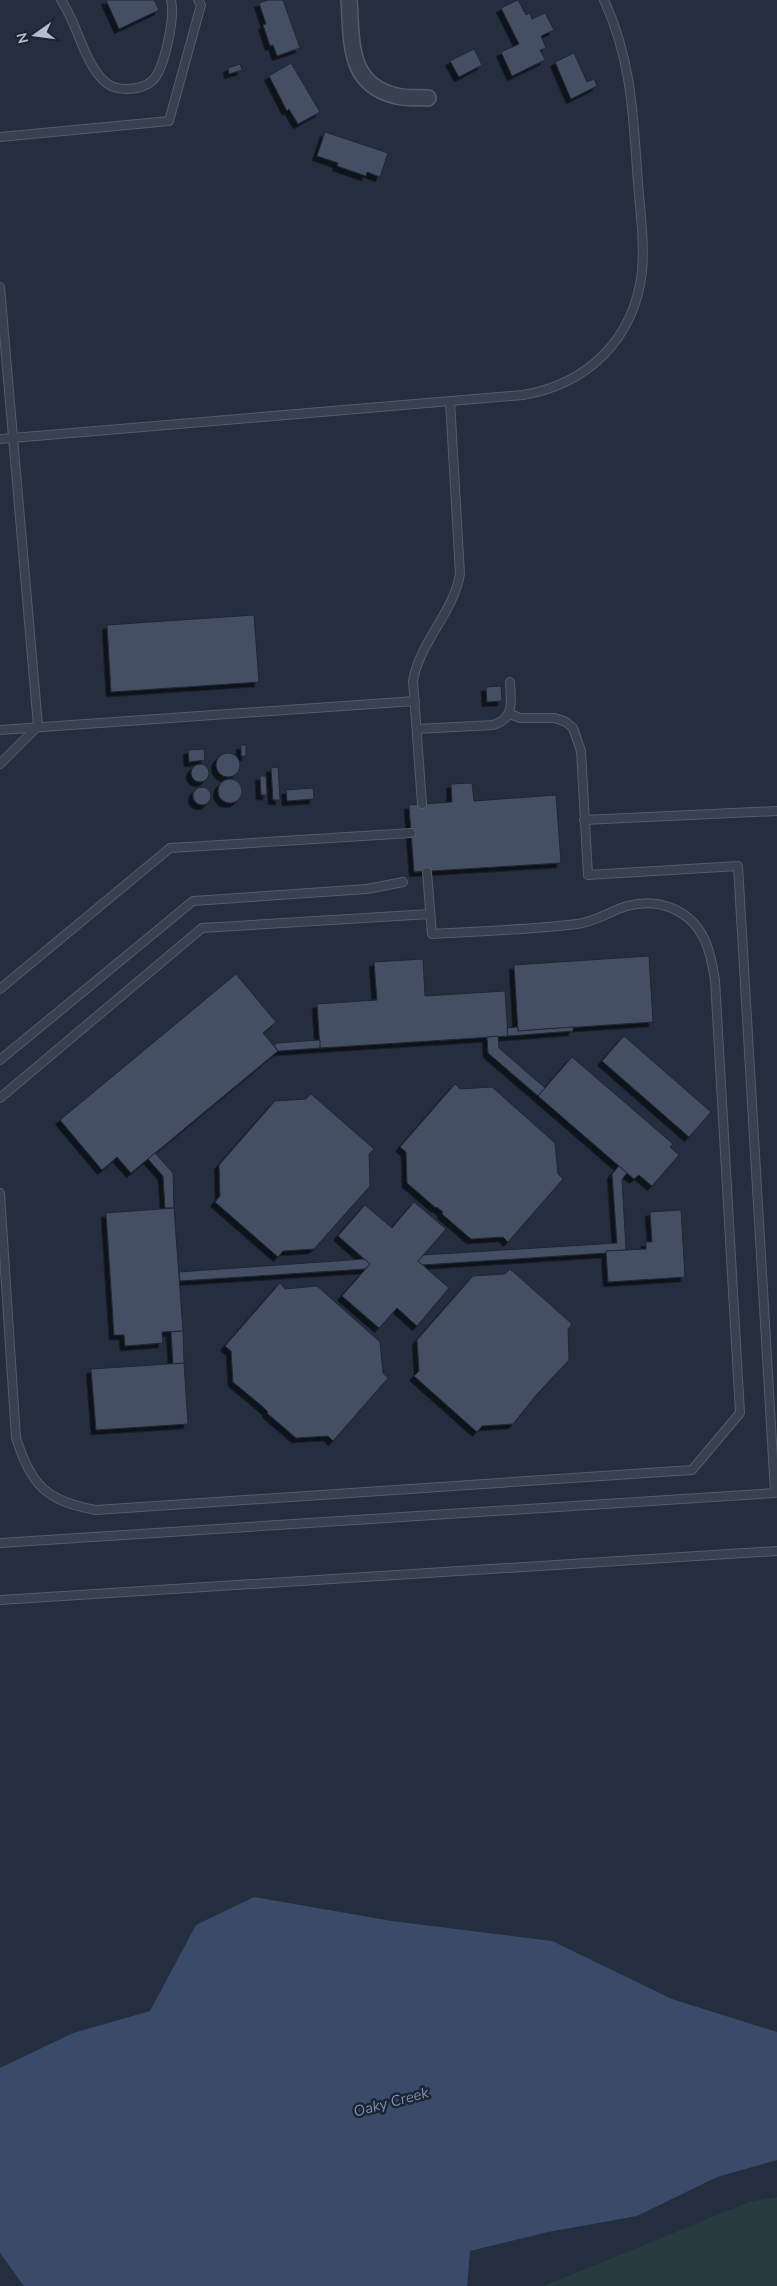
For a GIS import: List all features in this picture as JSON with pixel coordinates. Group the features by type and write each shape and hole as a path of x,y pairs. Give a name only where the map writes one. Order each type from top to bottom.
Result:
{"street":[{"path":"349,0 351,46 357,67 371,85 397,96 428,98"}],"lane":[{"path":"61,0 90,62 102,79 111,86 128,89 143,86 152,81 157,73 170,28 171,0"},
{"path":"0,136 169,121 201,6 198,0"},
{"path":"0,439 522,395 554,388 589,368 608,351 628,322 635,305 642,270 631,91 621,40 604,0"},
{"path":"0,286 38,726 0,764"},
{"path":"0,400 10,400"},
{"path":"422,804 413,681 416,668 427,644 452,602 460,574 450,401"},
{"path":"417,730 493,725 504,721 510,714 511,708 510,682"},
{"path":"0,730 415,701"},
{"path":"0,1544 775,1493 738,866 588,875 581,751 573,728 566,722 555,718 520,718 510,714"},
{"path":"584,820 777,811"},
{"path":"0,989 170,848 411,833"},
{"path":"0,1193 16,1438 29,1473 42,1488 57,1499 96,1510 692,1470 740,1413 715,980 706,942 684,915 668,906 654,903 625,907 579,924 432,934 427,872"},
{"path":"0,1060 192,901 366,889 403,882"},
{"path":"0,1098 202,928 430,914"},
{"path":"0,1600 777,1551"}],"green space":[{"path":"777,2197 777,2286 544,2286 749,2202"}],"water":[{"name":"Oaky Creek","path":"254,1897 392,1921 552,1941 672,1999 777,2032 777,2160 717,2177 637,2216 548,2232 470,2251 467,2286 24,2286 0,2253 0,2068 73,2033 150,2011 196,1925"}],"building":[{"path":"106,0 154,0 159,10 119,29"},
{"path":"269,0 283,0 300,48 277,56 273,45 270,46 263,25 266,24 259,3"},
{"path":"518,0 526,15 530,13 532,19 545,13 554,30 541,36 546,48 540,50 545,60 512,76 501,52 519,44 501,8"},
{"path":"474,49 482,65 459,77 450,61"},
{"path":"574,53 587,82 594,79 597,86 571,99 555,62"},
{"path":"291,63 320,112 298,124 289,109 287,111 269,76"},
{"path":"240,64 242,70 229,74 228,68"},
{"path":"325,132 388,153 380,177 367,172 366,176 337,166 338,163 317,156"},
{"path":"254,615 259,682 111,692 107,625"},
{"path":"501,686 502,701 487,702 486,687"},
{"path":"241,745 246,745 246,756 241,756"},
{"path":"204,749 205,760 189,762 188,750"},
{"path":"228,753 236,757 240,765 236,773 228,777 220,773 216,765 220,757"},
{"path":"200,764 206,767 209,773 206,779 200,782 194,779 191,773 194,767"},
{"path":"278,767 280,800 273,800 271,768"},
{"path":"260,776 266,776 267,795 261,795"},
{"path":"230,779 238,783 242,791 238,799 230,803 222,799 218,791 222,783"},
{"path":"472,783 474,801 556,795 561,863 414,872 409,805 452,802 451,784"},
{"path":"202,787 210,792 211,796 206,804 202,805 194,800 193,796 198,788"},
{"path":"313,788 314,799 287,801 286,790"},
{"path":"649,956 653,1022 518,1031 514,965"},
{"path":"423,959 425,996 505,991 508,1036 320,1048 317,1004 377,1000 374,962"},
{"path":"236,974 276,1022 263,1033 278,1051 131,1173 117,1157 102,1170 60,1120"},
{"path":"518,1027 518,1031 573,1027 573,1031 508,1036 507,1028"},
{"path":"498,1036 499,1048 545,1088 538,1096 488,1053 487,1037"},
{"path":"624,1036 711,1112 689,1137 602,1061"},
{"path":"320,1040 320,1048 278,1051 274,1045 278,1043"},
{"path":"572,1057 673,1144 670,1147 679,1155 652,1186 639,1175 634,1179 538,1096"},
{"path":"455,1084 460,1089 492,1087 555,1143 558,1174 563,1179 508,1242 503,1237 471,1239 442,1214 443,1212 407,1183 406,1152 400,1147"},
{"path":"311,1094 374,1149 369,1154 370,1186 314,1249 283,1251 278,1257 215,1202 220,1196 219,1165 275,1101 306,1099"},
{"path":"155,1153 173,1173 174,1208 165,1208 163,1176 148,1159"},
{"path":"619,1166 627,1173 622,1179 626,1250 606,1251 606,1253 422,1265 418,1261 423,1255 617,1243 612,1174"},
{"path":"414,1202 446,1229 418,1261 449,1288 417,1326 397,1308 379,1328 342,1296 370,1264 338,1236 365,1205 392,1228"},
{"path":"174,1208 183,1331 162,1332 163,1343 125,1346 124,1335 114,1335 106,1213"},
{"path":"681,1210 685,1277 608,1282 606,1251 646,1249 646,1242 652,1242 650,1212"},
{"path":"364,1259 370,1264 365,1269 180,1281 179,1272"},
{"path":"510,1269 572,1324 568,1329 569,1360 537,1394 513,1424 482,1426 477,1432 414,1376 419,1371 417,1340 473,1276 505,1274"},
{"path":"280,1283 285,1289 317,1286 380,1342 383,1373 388,1378 333,1441 328,1436 296,1438 233,1382 231,1351 225,1346"},
{"path":"183,1331 184,1363 173,1364 171,1332"},
{"path":"184,1363 188,1424 96,1430 91,1369"}]}
